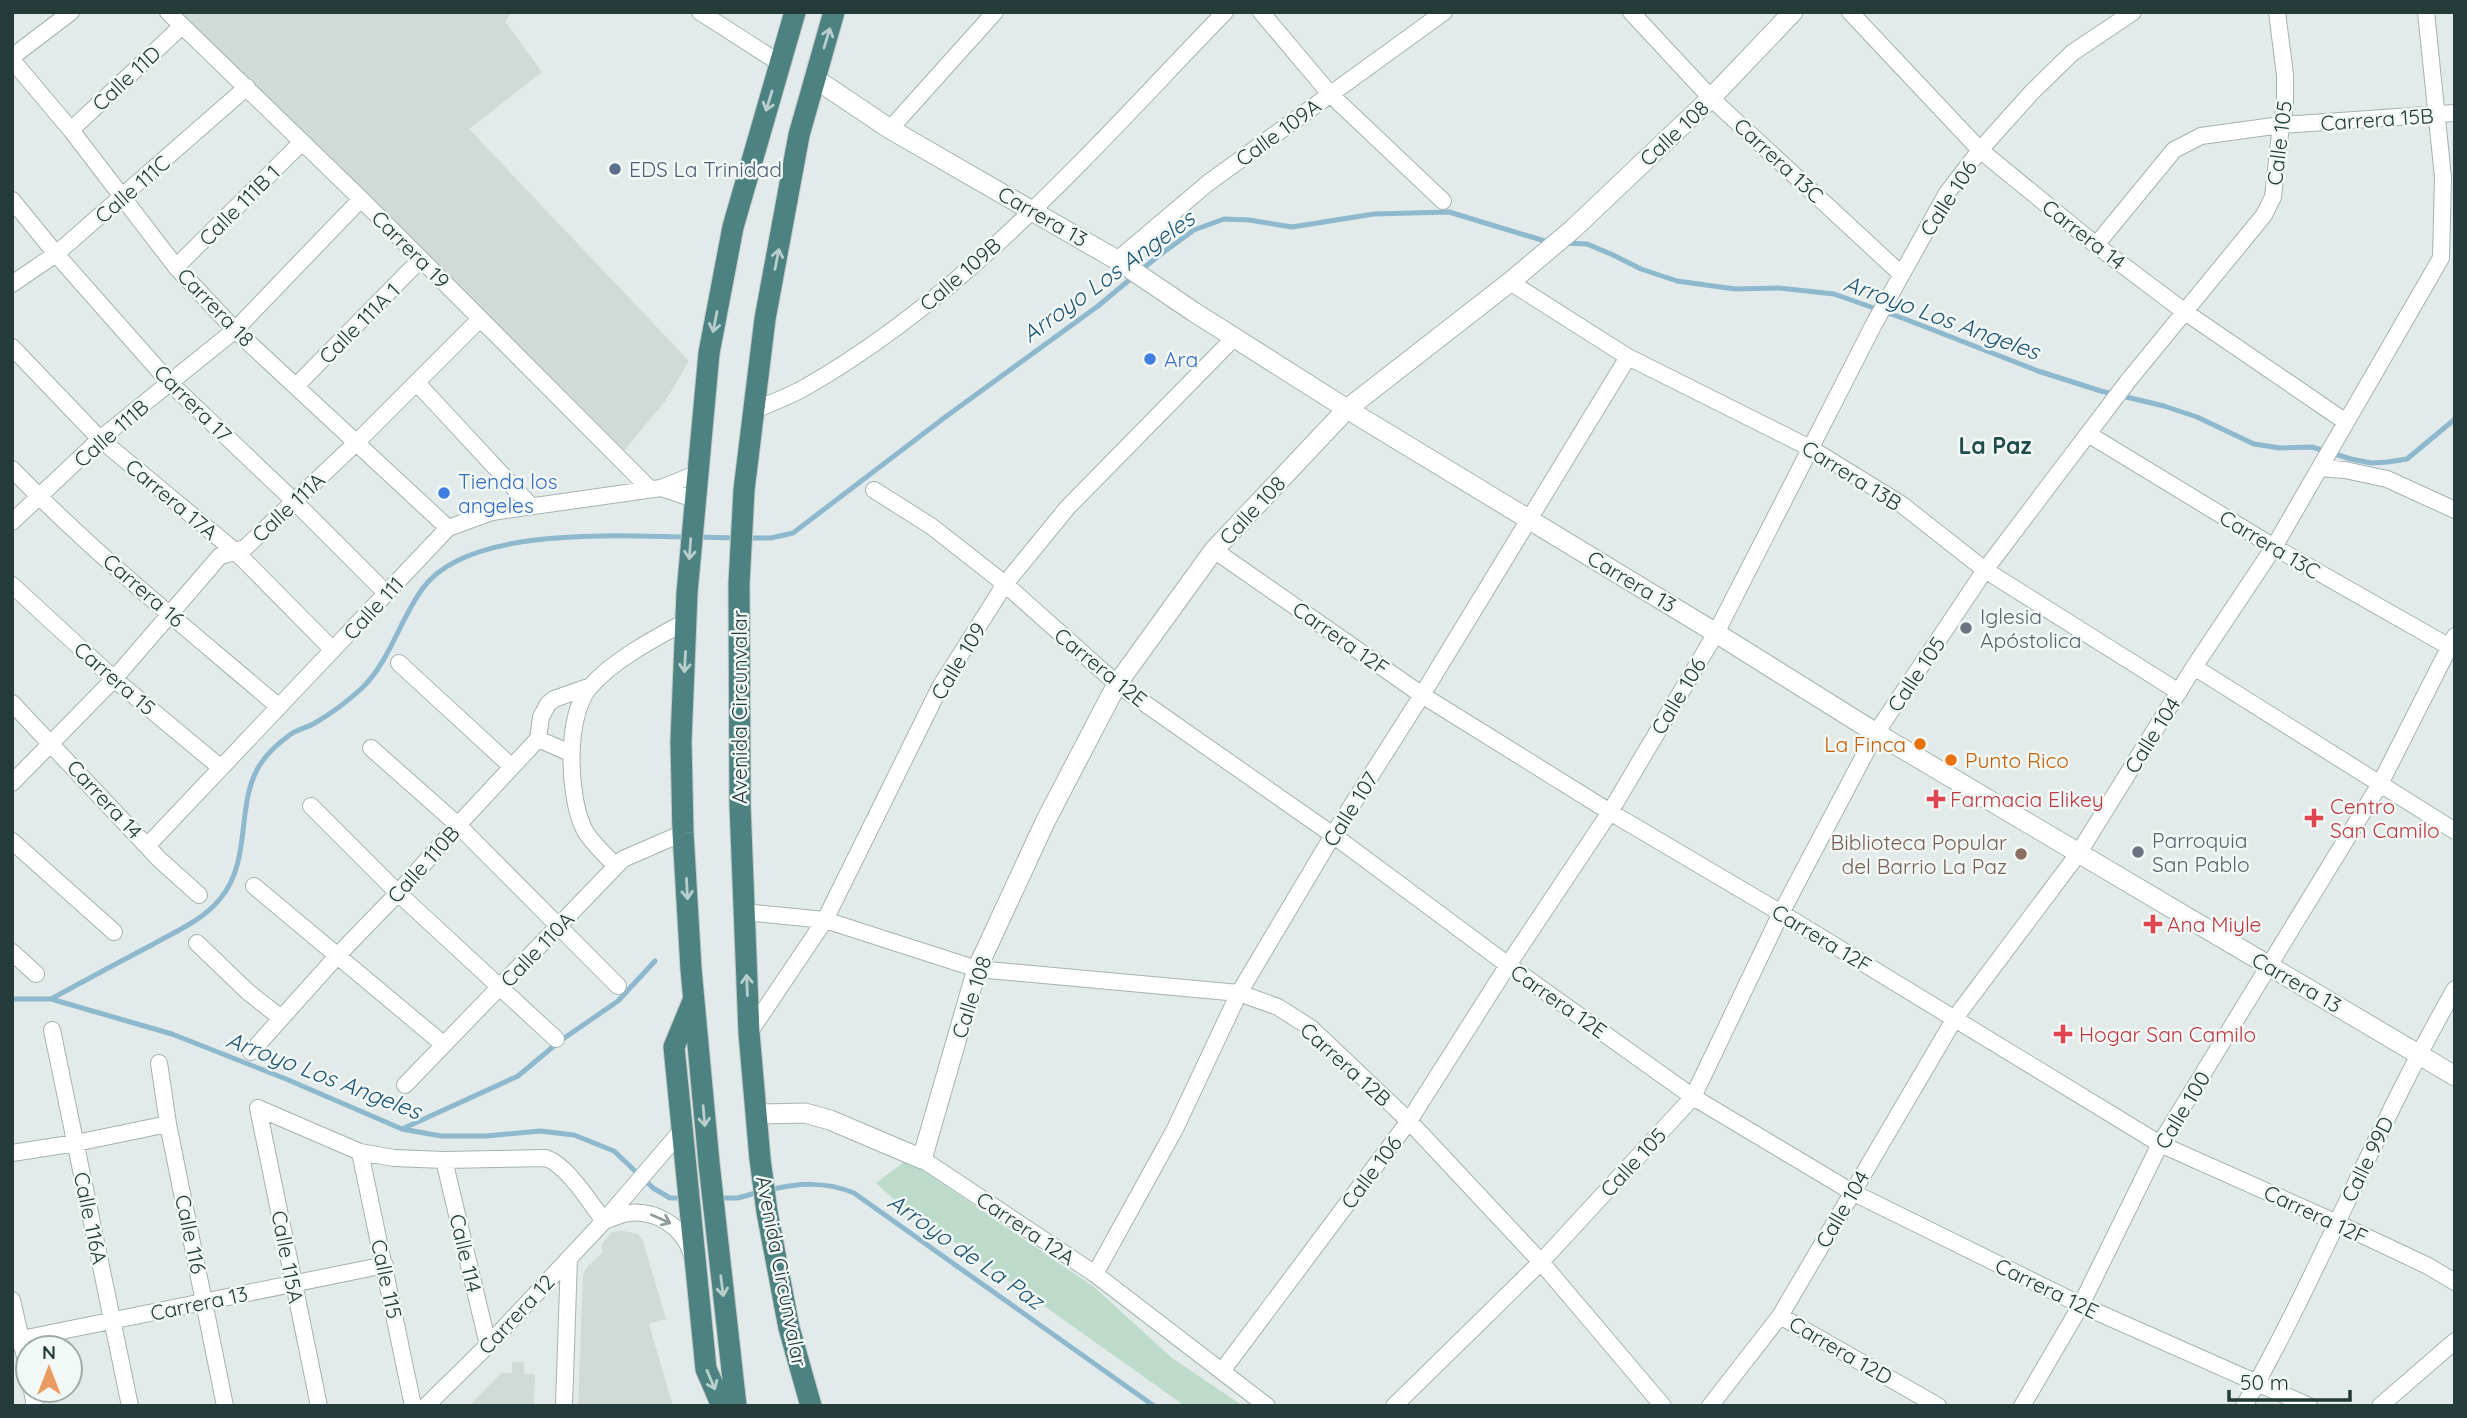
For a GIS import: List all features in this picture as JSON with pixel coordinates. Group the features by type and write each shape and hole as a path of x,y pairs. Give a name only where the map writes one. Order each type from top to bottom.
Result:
{"highway":[{"path":"736,1406 714,1218 694,999 683,833 681,741 687,593 709,353 733,227 795,12"},
{"name":"Avenida Circunvalar","path":"811,1406 789,1328 767,1212 756,1114 749,1033 740,805 739,584 744,497 765,319 799,135 835,12"},
{"path":"694,999 674,1047 706,1369 722,1406"}],"street":[{"path":"12,58 71,12"},
{"name":"Carrera 19","path":"168,12 655,489"},
{"path":"700,12 780,64"},
{"path":"890,129 995,12"},
{"name":"Calle 109B","path":"755,410 803,389 904,323 1032,210 1225,12"},
{"path":"1261,12 1331,94 1443,201"},
{"name":"Calle 109A","path":"1121,262 1208,183 1444,12"},
{"name":"Carrera 13C","path":"1631,12 1711,97 1901,274"},
{"name":"Calle 108","path":"922,1160 977,969 1046,820 1117,684 1214,550 1347,409 1510,282 1573,229 1711,97 1793,12"},
{"name":"Carrera 14","path":"1850,12 1980,150 2096,245 2185,312 2346,422"},
{"name":"Calle 106","path":"1223,1371 1409,1121 1610,812 1716,633 1874,324 1947,193 1980,150 2072,52 2133,12"},
{"name":"Calle 105","path":"1394,1406 1541,1262 1693,1097 1781,913 1876,733 1985,570 2128,382 2264,215 2273,197 2285,107 2285,75 2277,12"},
{"name":"Calle 104","path":"1710,1406 1780,1316 1955,1018 2078,854 2194,667 2274,547 2346,422 2448,257 2443,177 2446,114 2426,12"},
{"name":"Calle 11D","path":"71,130 182,26"},
{"name":"Carrera 18","path":"12,58 124,197 176,267 235,330 448,528"},
{"name":"Carrera 13","path":"814,78 890,129 1121,262 1347,409 1876,733 2455,1076"},
{"name":"Calle 111C","path":"12,285 56,254 124,197 247,87"},
{"name":"Carrera 15B","path":"2096,245 2174,150 2201,136 2281,125 2446,114"},
{"name":"Calle 111B 1","path":"176,267 301,143"},
{"name":"Calle 111B","path":"12,522 100,439 235,330 361,199"},
{"name":"Carrera 17","path":"12,200 170,383 387,594"},
{"name":"Calle 111A 1","path":"296,386 421,259"},
{"name":"Carrera 13B","path":"1510,282 1628,357 1810,448 1901,504 1985,570 2179,692"},
{"name":"Calle 111A","path":"12,783 114,679 220,555 246,547 357,442 480,318"},
{"name":"Calle 109","path":"749,1033 825,920 940,687 1005,584 1068,507 1234,338"},
{"name":"Carrera 17A","path":"12,347 100,439 236,552 333,650"},
{"name":"Calle 107","path":"1095,1274 1175,1129 1239,993 1333,835 1422,695 1628,357"},
{"path":"417,383 531,506"},
{"name":"Carrera 13C","path":"2088,434 2274,547 2453,644"},
{"path":"2321,466 2387,479 2455,510"},
{"name":"Carrera 16","path":"12,469 39,497 169,613 279,707"},
{"name":"Calle 111","path":"148,845 448,528 492,512 655,489 696,474"},
{"name":"Calle 111","path":"655,489 694,502"},
{"name":"Carrera 12E","path":"874,491 931,526 1005,584 1117,684 1333,835 1508,965 1693,1097 1852,1192 2081,1305 2309,1406"},
{"name":"Carrera 12F","path":"1214,550 1422,695 1610,812 2160,1144 2337,1223 2428,1266 2455,1282"},
{"name":"Carrera 15","path":"12,585 114,679 221,768"},
{"name":"Calle 110B","path":"570,754 578,712 583,697 591,686 635,650 687,621"},
{"name":"Calle 100","path":"2022,1406 2081,1305 2160,1144 2379,784 2453,644"},
{"path":"399,663 512,767"},
{"path":"2194,667 2455,831"},
{"name":"Calle 110B","path":"251,1052 538,739 541,717 548,704 554,699 591,686"},
{"name":"Carrera 14","path":"12,703 160,860 199,895"},
{"path":"538,739 570,754 574,790 584,830 616,866"},
{"path":"371,748 458,825 618,986"},
{"path":"311,806 398,893 556,1039"},
{"name":"Calle 110A","path":"405,1085 627,856 683,833"},
{"path":"12,841 114,932"},
{"path":"254,886 443,1044"},
{"name":"Carrera 12B","path":"744,912 825,920 977,969 1239,993 1278,1007 1311,1028 1409,1121 1541,1262 1663,1406"},
{"path":"197,943 248,992 281,1018"},
{"path":"12,952 36,974"},
{"name":"Calle 99D","path":"2244,1406 2337,1223 2418,1053 2455,989"},
{"name":"Calle 116A","path":"52,1030 130,1406"},
{"name":"Calle 116","path":"159,1063 168,1124 225,1406"},
{"name":"Calle 115A","path":"318,1406 258,1108 360,1152"},
{"name":"Carrera 12A","path":"756,1114 805,1113 830,1120 922,1160 1095,1274 1267,1406"},
{"path":"12,1153 168,1124"},
{"name":"Carrera 12","path":"426,1406 488,1345 604,1221 682,1130"},
{"path":"360,1152 394,1158 444,1160 546,1158 556,1162 604,1221 627,1213 650,1214 672,1224 688,1241 696,1264"},
{"name":"Calle 115","path":"360,1152 413,1406"},
{"name":"Calle 114","path":"444,1160 488,1345"},
{"path":"564,1406 569,1258"},
{"name":"Carrera 13","path":"47,1334 385,1265"},
{"path":"12,1300 16,1334"},
{"name":"Carrera 12D","path":"1780,1316 1938,1406"},
{"path":"2380,1406 2455,1341"}],"shaded area":[{"path":"179,12 513,12 505,21 542,72 469,129 689,361 666,400 623,452"},
{"path":"612,1232 638,1234 643,1241 666,1319 649,1324 673,1406 578,1406 583,1274 602,1253 602,1244"},
{"path":"512,1362 524,1362 524,1374 535,1374 534,1406 469,1406 501,1373 512,1373"}],"green space":[{"path":"904,1162 915,1165 1094,1287 1172,1358 1243,1406 1185,1406 896,1201 876,1183"}],"waterway":[{"name":"Arroyo Los Angeles","path":"745,538 771,538 793,533 1098,306 1194,230 1224,219 1292,227 1374,214 1449,212 1548,242"},
{"name":"Arroyo Los Angeles","path":"1565,243 1587,244 1641,269 1677,281 1735,289 1779,288 1834,294 2038,371 2197,417 2254,444 2280,448 2312,447 2371,463 2388,462 2407,459 2455,419"},
{"name":"Arroyo Los Angeles","path":"51,999 187,926 213,907 230,884 236,868 247,799 261,763 291,734 328,715 362,688 388,653 423,588 444,568 473,554 508,544 546,539 584,536 686,537"},
{"name":"Arroyo Los Angeles","path":"696,537 735,538"},
{"path":"402,1129 518,1076 560,1041 618,1001 655,961"},
{"name":"Arroyo Los Angeles","path":"12,999 51,999 172,1034 402,1129 441,1136 486,1136 540,1131 574,1135 614,1151 653,1188 670,1198 683,1198"},
{"name":"Arroyo de La Paz","path":"769,1190 812,1184 833,1186 854,1193 1154,1406"},
{"name":"Arroyo de La Paz","path":"717,1198 738,1198 759,1192"}],"place":[{"name":"EDS La Trinidad","path":"615,169"},
{"name":"Ara","path":"1150,359"},
{"name":"Tienda los angeles","path":"444,493"},
{"name":"Iglesia Apóstolica","path":"1966,628"},
{"name":"La Finca","path":"1920,744"},
{"name":"Punto Rico","path":"1951,760"},
{"name":"Farmacia Elikey","path":"1936,799"},
{"name":"Centro San Camilo","path":"2314,818"},
{"name":"Parroquia San Pablo","path":"2138,852"},
{"name":"Biblioteca Popular del Barrio La Paz","path":"2021,854"},
{"name":"Ana Miyle","path":"2153,924"},
{"name":"Hogar San Camilo","path":"2063,1034"}],"district":[{"name":"La Paz","path":"1995,445"}]}
